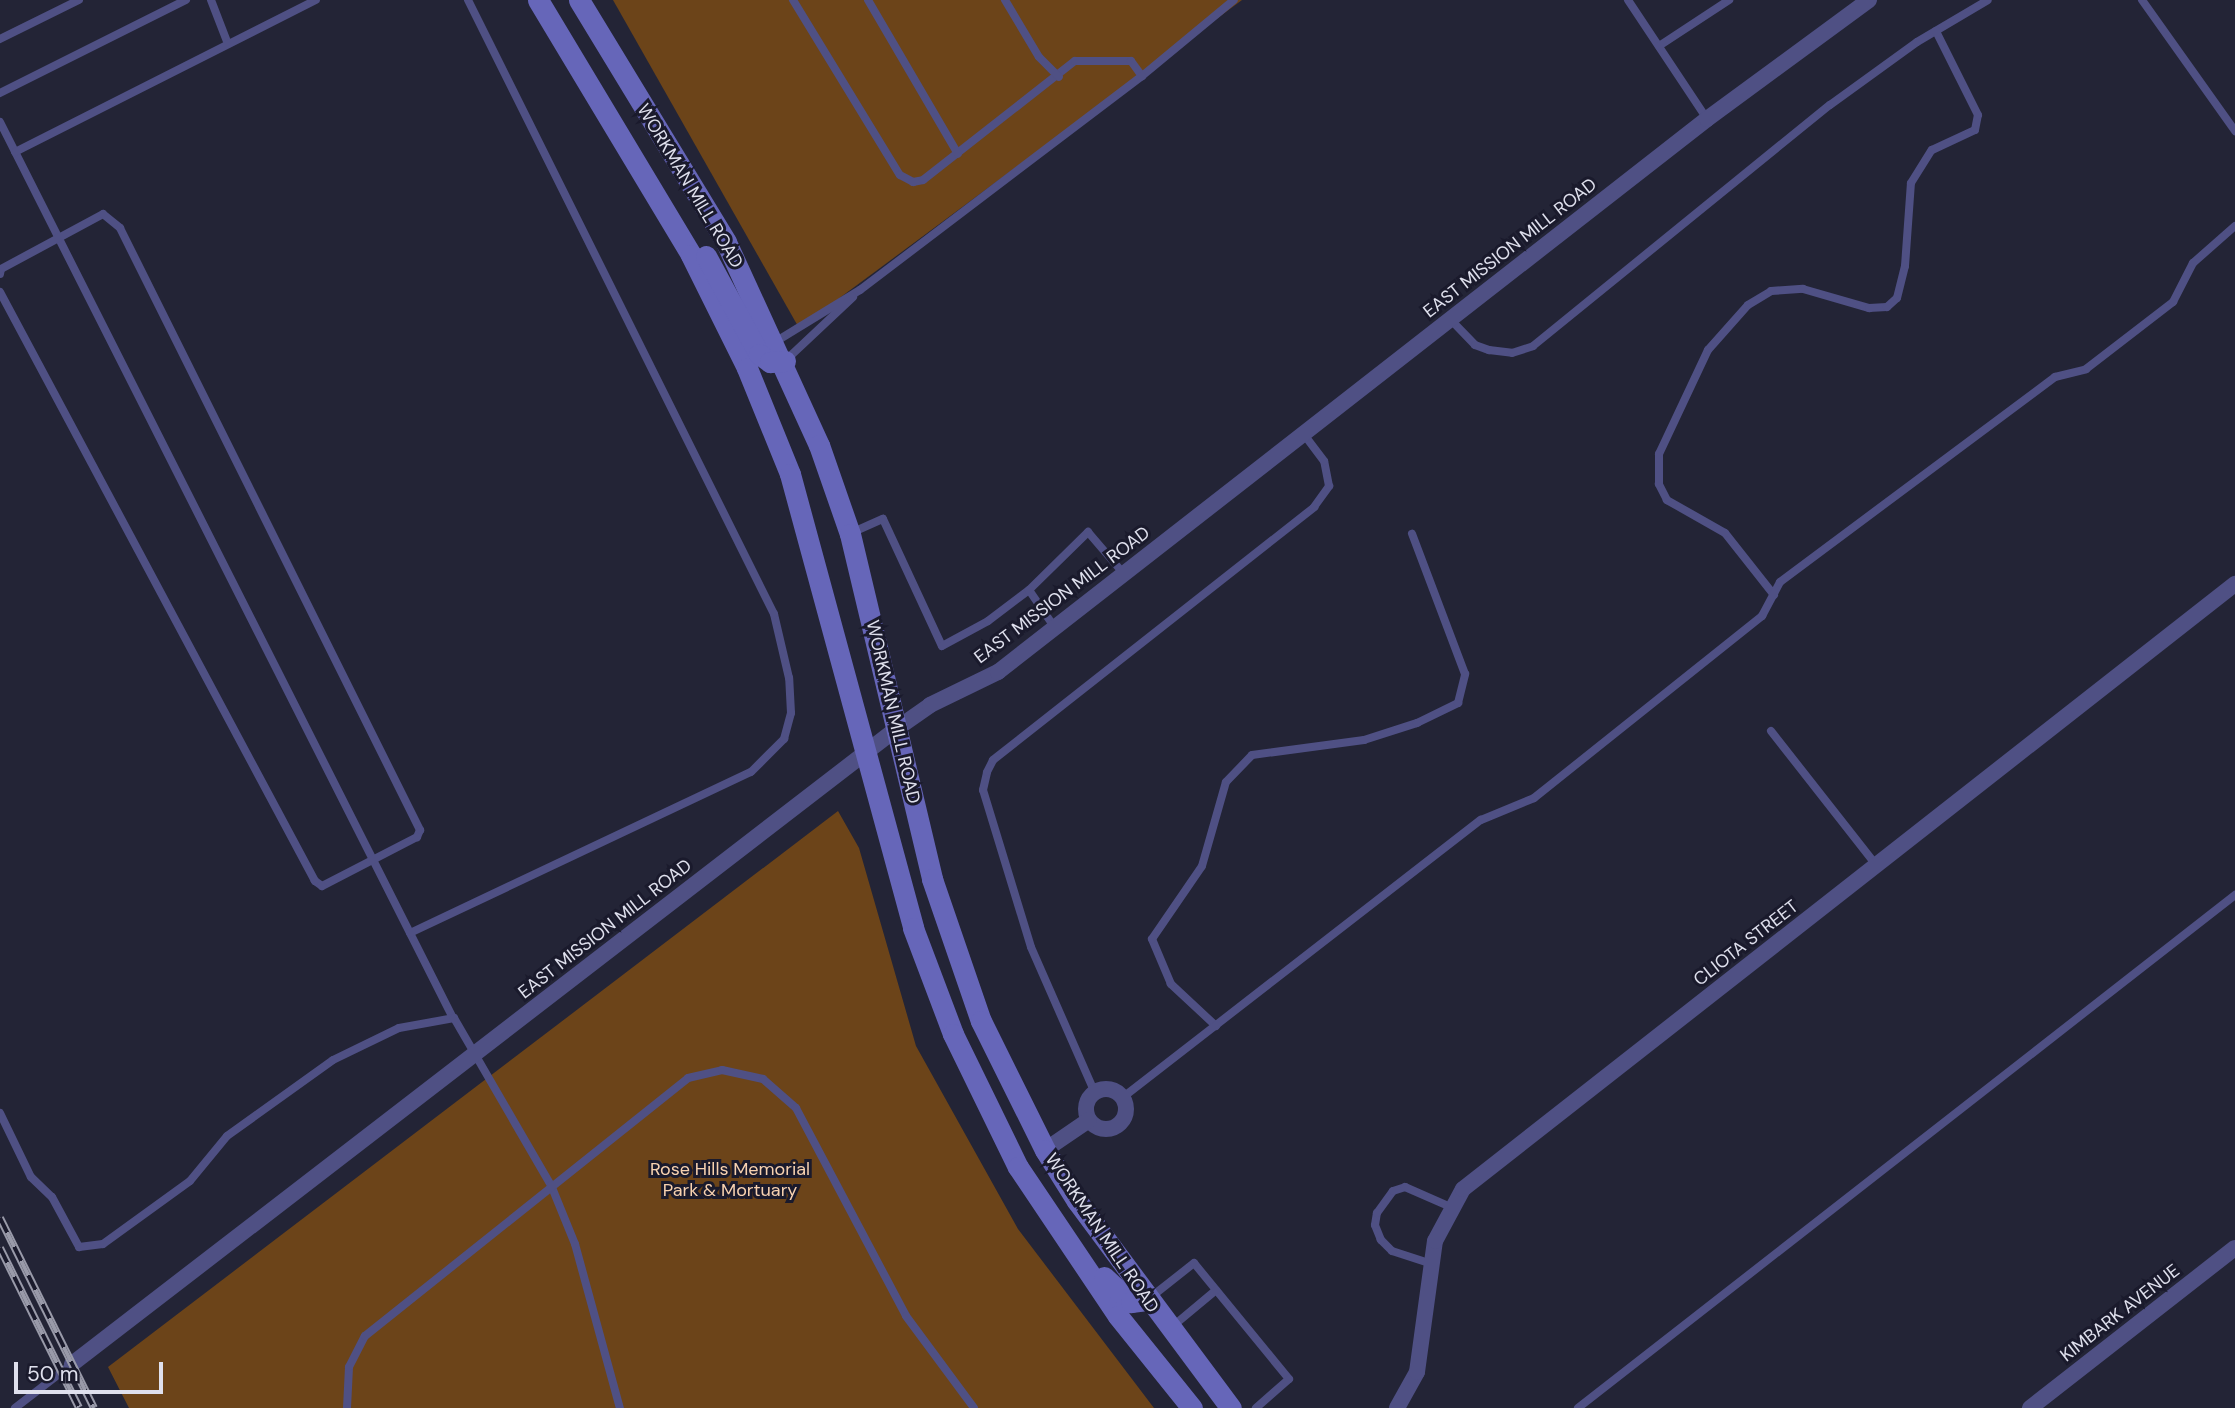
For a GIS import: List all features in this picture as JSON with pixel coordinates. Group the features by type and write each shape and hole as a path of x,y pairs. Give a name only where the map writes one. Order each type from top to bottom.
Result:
{"main road":[{"name":"WORKMAN MILL ROAD","path":"538,0 674,222 747,368 790,474 868,750 913,928 953,1034 1018,1167 1118,1316 1192,1408"},
{"name":"WORKMAN MILL ROAD","path":"579,0 726,242 785,361 850,534 943,917 981,1021 1045,1150 1147,1300 1231,1408"},
{"path":"674,222 706,256 759,354 770,362 785,361"},
{"path":"1018,1167 1036,1182 1114,1290 1131,1302 1147,1300"}],"street":[{"name":"EAST MISSION MILL ROAD","path":"72,1364 868,750 930,705 998,672 1707,118 1869,0"},
{"name":"CLIOTA STREET","path":"1397,1408 1417,1372 1435,1241 1463,1189 2235,584"},
{"path":"1110,1090 1122,1098 1125,1114 1116,1126 1102,1129 1089,1120 1086,1105 1095,1093 1110,1090"},
{"path":"1045,1150 1089,1120"},
{"name":"KIMBARK AVENUE","path":"2029,1408 2235,1248"}],"lane":[{"path":"0,39 79,0"},
{"path":"0,93 186,0"},
{"path":"211,0 228,44"},
{"path":"15,152 316,0"},
{"path":"410,933 751,772 784,739 791,713 789,678 774,614 468,0"},
{"path":"793,0 900,175 913,182 922,180 958,154 1059,77 1075,61 1130,61 1142,76"},
{"path":"868,0 958,154"},
{"path":"1005,0 1039,57 1059,77"},
{"path":"1628,0 1707,118"},
{"path":"1659,46 1729,0"},
{"path":"1450,320 1475,345 1489,350 1512,353 1533,346 1829,105 1936,31 1988,0"},
{"path":"2142,0 2235,131"},
{"path":"775,342 860,290 1142,76 1232,1"},
{"path":"1774,595 1725,533 1667,500 1659,484 1659,454 1708,350 1748,305 1771,291 1803,289 1870,309 1887,307 1897,298 1905,266 1911,183 1933,150 1975,131 1978,115 1936,31"},
{"path":"0,122 453,1018 551,1185 575,1244 620,1408"},
{"path":"0,274 1,269 103,214 120,228 420,830 417,837 322,886 315,881 0,292"},
{"path":"1122,1098 1481,820 1534,798 1762,616 1780,582 2055,377 2086,369 2173,302 2193,263 2235,226"},
{"path":"785,361 860,290"},
{"path":"1095,1093 1031,947 983,790 987,772 993,760 1314,507 1329,486 1324,461 1304,433"},
{"path":"850,534 883,519 942,646 988,621 1029,590 1088,532 1124,574"},
{"path":"1216,1026 1171,984 1152,939 1202,866 1226,782 1252,755 1364,740 1417,723 1458,703 1465,674 1412,534"},
{"path":"1029,590 1055,628"},
{"path":"1771,731 1876,865"},
{"path":"1578,1408 2235,895"},
{"path":"0,1113 31,1177 51,1197 79,1247 103,1244 190,1181 227,1136 332,1060 399,1028 453,1018"},
{"path":"347,1408 349,1367 365,1336 688,1078 722,1070 763,1079 796,1108 906,1316 974,1408"},
{"path":"1432,1264 1392,1251 1381,1240 1375,1225 1377,1213 1393,1191 1405,1187 1453,1208"},
{"path":"1147,1300 1194,1263 1289,1379 1256,1408"},
{"path":"1169,1329 1216,1290"},
{"path":"15,1408 72,1364"}],"green space":[{"path":"613,0 1242,0 799,328"},
{"name":"Rose Hills Memorial Park & Mortuary","path":"838,811 859,848 916,1046 1018,1229 1154,1408 129,1408 108,1367"}],"railway":[{"path":"0,1218 94,1408"},
{"path":"0,1248 79,1408"}]}
